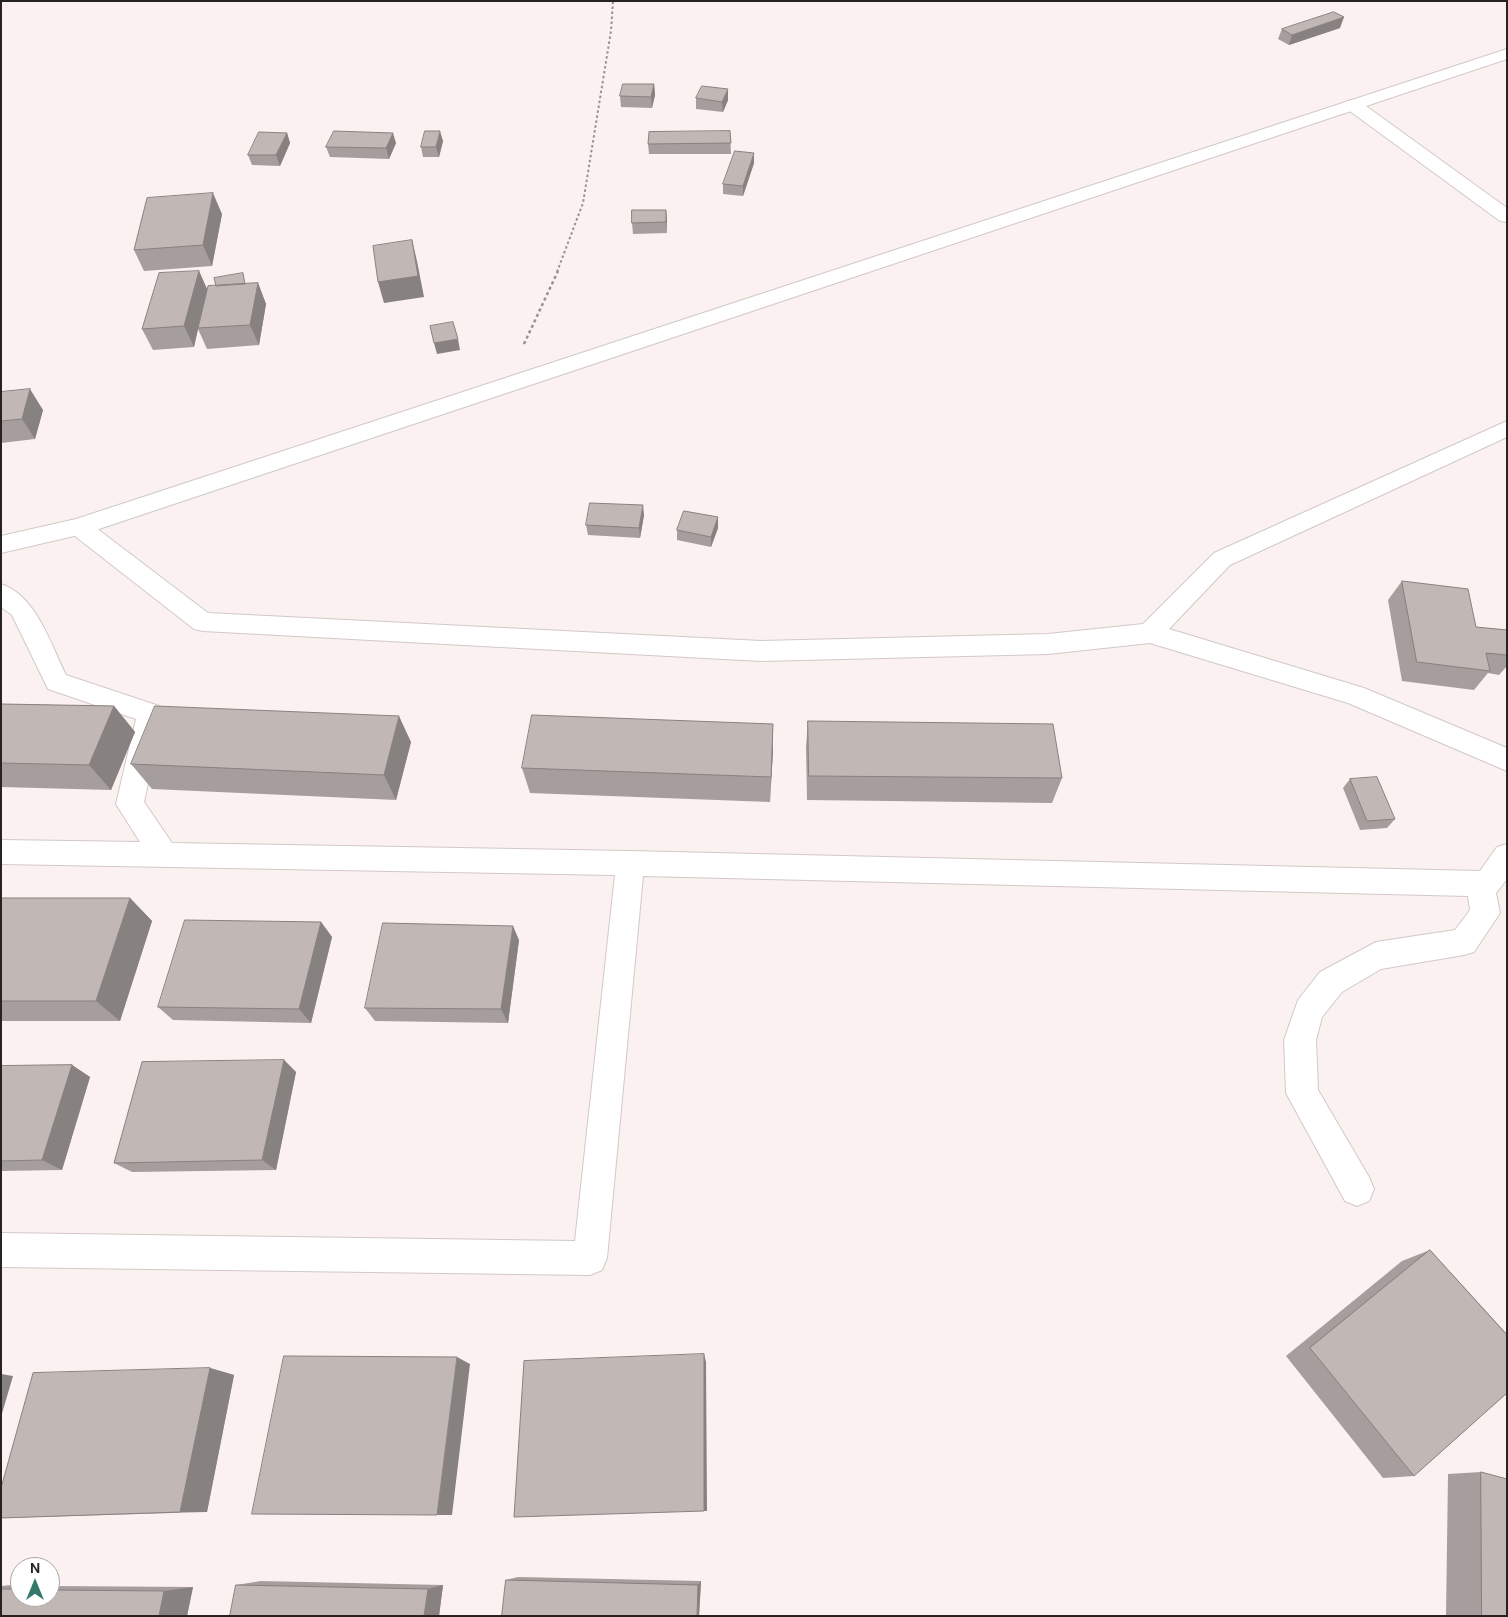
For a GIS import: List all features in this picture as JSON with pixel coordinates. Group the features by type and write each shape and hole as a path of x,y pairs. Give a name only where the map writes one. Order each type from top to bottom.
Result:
{"street":[{"path":"1,545 79,527 1507,54"},
{"path":"1352,105 1507,217"},
{"path":"1150,632 1222,559 1507,428"},
{"path":"79,527 203,622 760,651 1048,644 1150,632 1355,695 1507,760"},
{"path":"1,593 21,609 57,682 150,713 130,804 164,855"},
{"path":"1,852 630,863 1480,884 1487,884 1507,856"},
{"path":"1,1250 590,1258 630,863"},
{"path":"1357,1188 1302,1093 1300,1040 1309,1010 1332,982 1376,956 1464,942 1485,913 1480,884"}],"path":[{"path":"503,386 552,286 583,204 611,31 613,1"}],"building":[{"path":"1334,12 1344,17 1292,35 1282,29"},
{"path":"623,84 654,84 651,97 620,96"},
{"path":"702,86 728,89 722,102 696,98"},
{"path":"334,131 393,133 386,148 326,147"},
{"path":"425,131 440,131 436,147 421,147"},
{"path":"730,131 731,143 648,144 649,132"},
{"path":"259,132 287,133 276,155 248,155"},
{"path":"735,151 754,153 743,186 723,184"},
{"path":"213,193 203,245 134,250 147,198"},
{"path":"632,210 666,210 666,222 632,223"},
{"path":"412,240 418,276 378,282 373,246"},
{"path":"199,271 184,326 142,329 159,273"},
{"path":"243,273 245,284 216,286 214,278"},
{"path":"258,283 250,325 198,328 208,286"},
{"path":"453,322 458,339 434,343 430,326"},
{"path":"30,389 22,419 1,421 1,392"},
{"path":"590,503 643,505 639,528 586,525"},
{"path":"684,511 718,517 711,537 677,530"},
{"path":"1402,581 1468,589 1476,627 1507,630 1507,655 1486,653 1490,671 1417,662"},
{"path":"1,704 114,706 89,765 1,763"},
{"path":"155,706 399,716 384,775 131,764"},
{"path":"532,715 773,724 771,777 522,768"},
{"path":"808,721 1053,724 1062,778 809,776"},
{"path":"1377,777 1395,819 1367,821 1350,779"},
{"path":"1,898 130,898 96,1001 1,1001"},
{"path":"185,920 321,922 299,1009 158,1007"},
{"path":"383,923 513,926 501,1009 365,1008"},
{"path":"284,1060 262,1160 114,1163 142,1062"},
{"path":"72,1065 42,1160 1,1161 1,1066"},
{"path":"1430,1250 1507,1335 1507,1393 1414,1476 1310,1348"},
{"path":"704,1354 704,1511 514,1517 524,1361"},
{"path":"284,1356 457,1357 437,1515 252,1514"},
{"path":"210,1368 180,1512 1,1518 1,1488 33,1373"},
{"path":"1481,1472 1507,1479 1507,1616 1482,1616"},
{"path":"506,1580 698,1585 697,1616 502,1616"},
{"path":"236,1585 428,1589 424,1616 230,1616"},
{"path":"1,1589 10,1589 10,1607 60,1607 60,1590 164,1591 159,1616 1,1616"}]}
